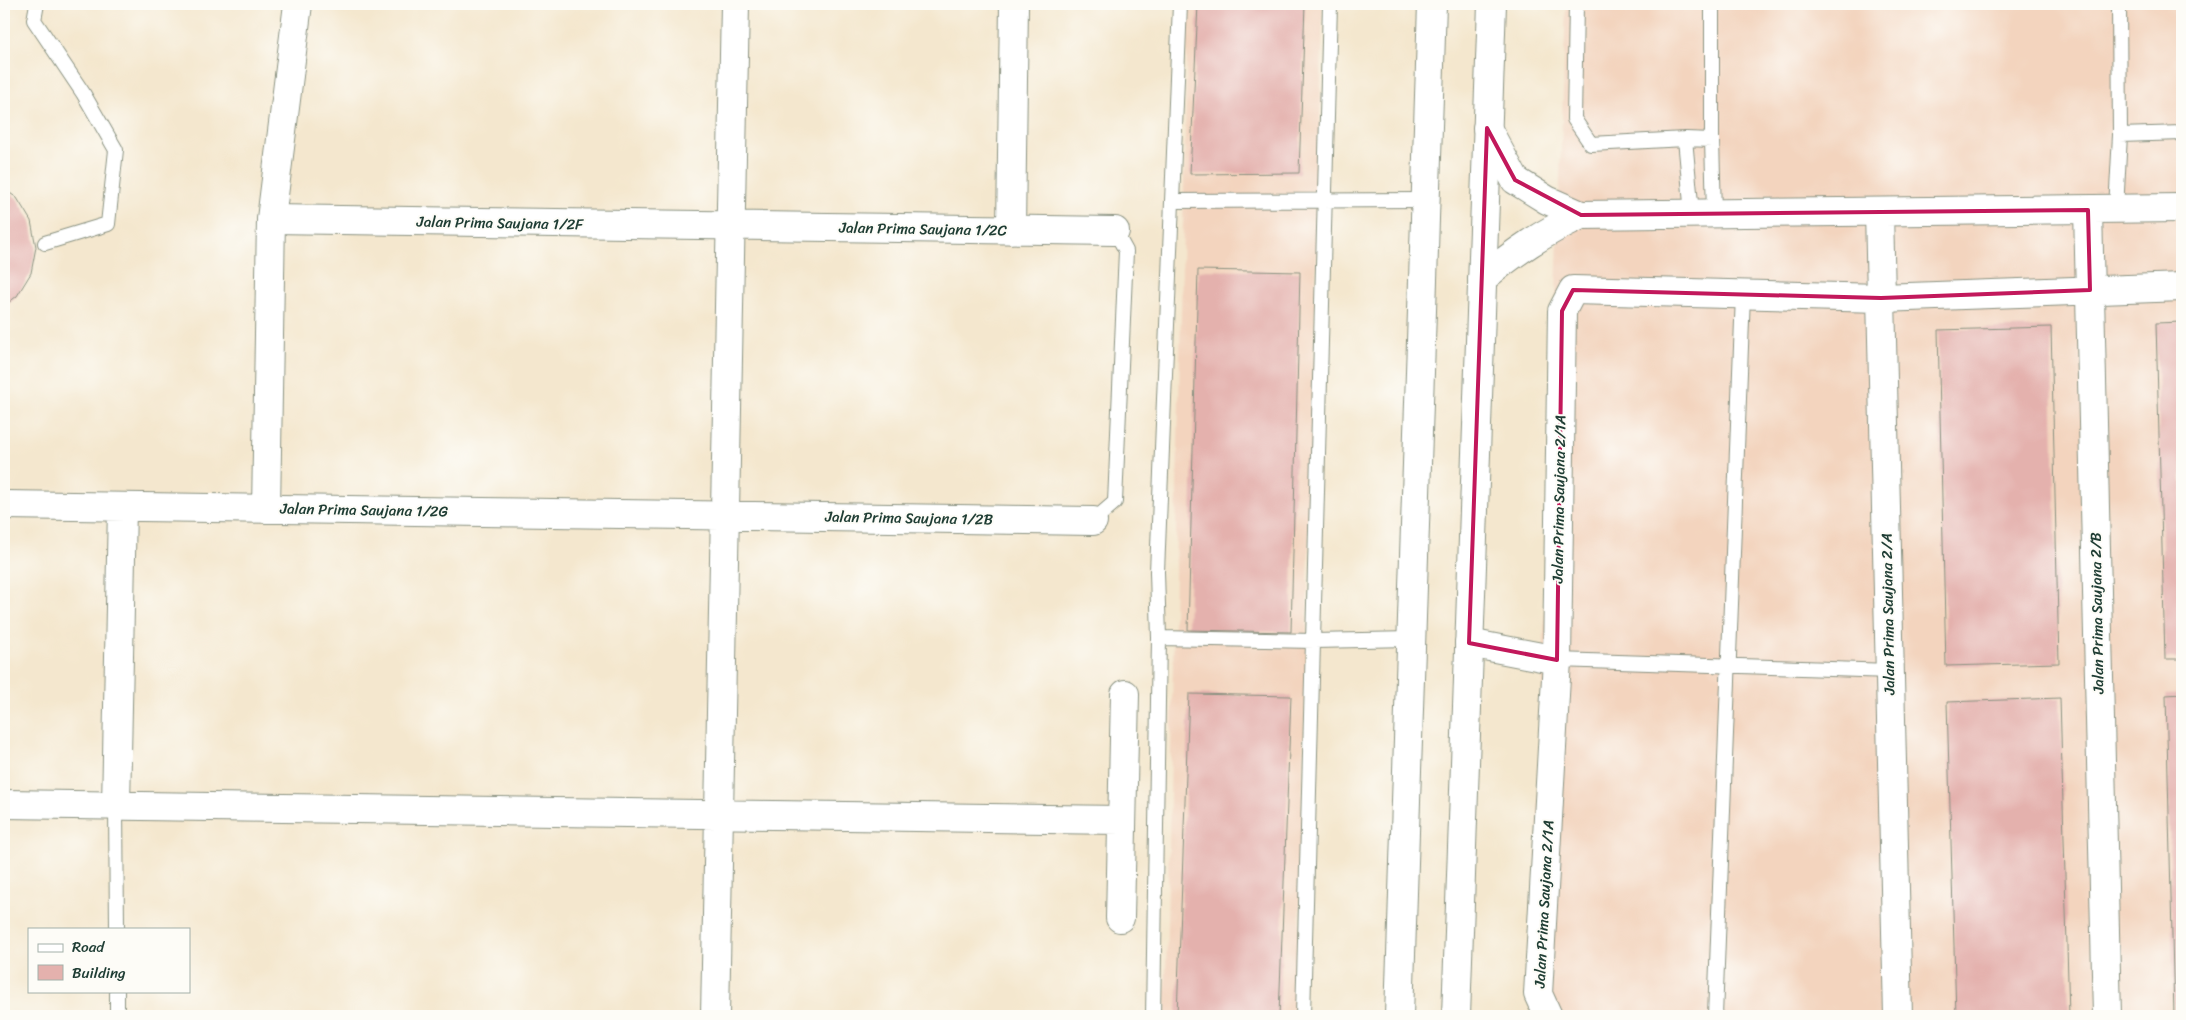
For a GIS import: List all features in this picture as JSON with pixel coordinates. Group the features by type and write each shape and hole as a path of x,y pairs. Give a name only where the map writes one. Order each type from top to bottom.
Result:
{"street":[{"path":"266,509 270,219 298,4"},
{"path":"715,1016 736,4"},
{"path":"1011,230 1014,4"},
{"path":"1399,1016 1432,4"},
{"path":"1456,1016 1492,4"},
{"path":"1487,128 1515,180 1548,200 1581,215"},
{"path":"1482,279 1545,231 1581,215 2182,208"},
{"name":"Jalan Prima Saujana 2/B","path":"2088,210 2107,1016"},
{"name":"Jalan Prima Saujana 2/A","path":"1879,212 1898,1016"},
{"name":"Jalan Prima Saujana 1/2F","path":"270,219 730,226"},
{"name":"Jalan Prima Saujana 1/2C","path":"730,226 1115,231"},
{"name":"Jalan Prima Saujana 2/1A","path":"1548,1016 1538,994 1557,660 1562,311 1573,290 1881,298 2182,288"},
{"name":"Jalan Prima Saujana 1/2G","path":"4,505 725,516"},
{"path":"116,806 122,507"},
{"name":"Jalan Prima Saujana 1/2B","path":"725,516 1093,521"},
{"path":"1469,643 1557,660"},
{"path":"1120,918 1125,694"},
{"path":"4,804 1121,820"}],"lane":[{"path":"37,4 34,20 83,93 116,150 108,224 45,243"},
{"path":"1153,1016 1159,638 1157,572 1180,4"},
{"path":"1303,1016 1330,4"},
{"path":"1576,4 1574,118 1591,144 1684,139 1712,140"},
{"path":"1703,214 1712,140 1712,4"},
{"path":"2116,209 2120,135 2119,4"},
{"path":"2120,135 2182,133"},
{"path":"1684,139 1703,214"},
{"path":"1172,201 1325,202 1425,200"},
{"path":"1093,521 1115,502 1126,251 1115,231"},
{"path":"1716,1016 1743,295"},
{"path":"1159,638 1314,641 1411,639"},
{"path":"1557,660 1890,671"},
{"path":"116,806 117,928"},
{"path":"117,992 117,1016"}],"highlighted area":[{"path":"1487,128 1515,180 1581,215 2088,210 2090,290 1881,298 1573,290 1562,311 1557,660 1469,643"}],"shaded area":[{"path":"1188,4 1323,4 1297,1010 1294,1016 1165,1016"},
{"path":"1566,4 2182,4 2182,1016 1531,1016"}],"building":[{"path":"1198,4 1305,4 1299,173 1190,174"},
{"path":"4,189 17,198 31,221 36,247 31,273 17,296 4,306"},
{"path":"1198,270 1300,272 1291,632 1188,630"},
{"path":"2182,322 2182,659 2165,659 2156,323"},
{"path":"2051,327 2059,663 1946,666 1938,330"},
{"path":"1189,694 1291,696 1279,1016 1177,1015"},
{"path":"2182,694 2182,1016 2174,1016 2166,695"},
{"path":"2060,698 2069,1016 1956,1016 1947,702"}]}
